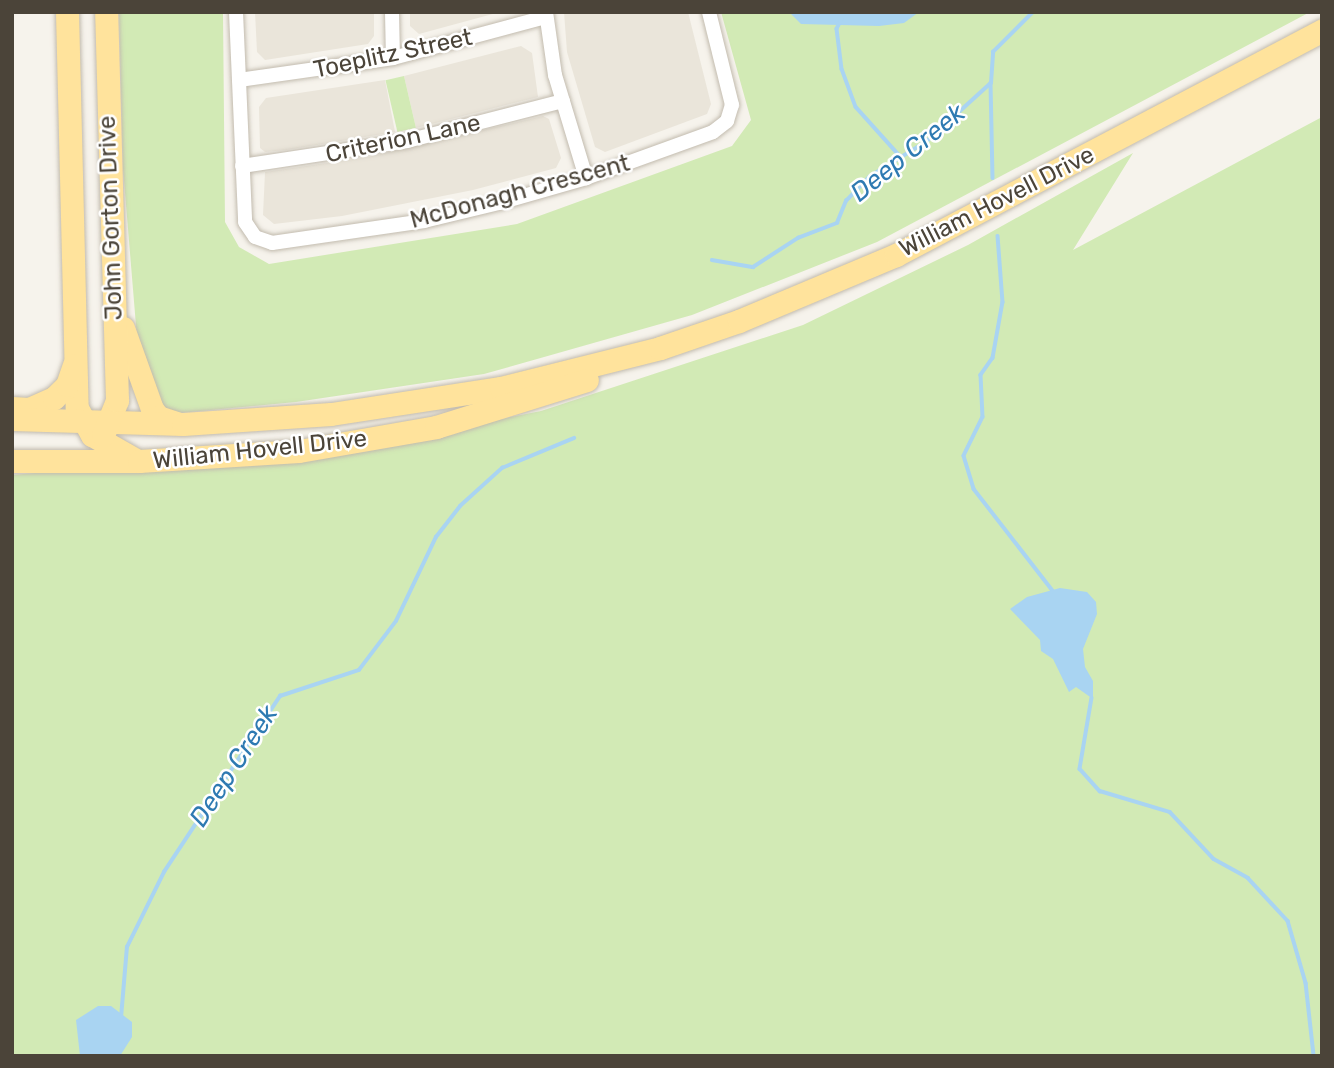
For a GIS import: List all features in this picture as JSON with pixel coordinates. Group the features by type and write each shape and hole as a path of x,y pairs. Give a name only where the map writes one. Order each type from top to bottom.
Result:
{"main road":[{"name":"John Gorton Drive","path":"67,12 77,408 98,428 117,409 106,12"},
{"name":"William Hovell Drive","path":"12,419 98,428 272,421 416,404 500,388 660,348 714,331 896,255 1322,30"},
{"path":"114,310 152,410 158,417 183,424"},
{"name":"William Hovell Drive","path":"12,461 139,461 299,451 436,427 588,380 660,348"},
{"path":"12,408 29,409 54,398 67,385 76,360"},
{"path":"62,462 98,428 139,461"}],"street":[{"name":"McDonagh Crescent","path":"236,12 245,222 255,237 272,243 424,221 586,178 713,132 727,121 730,94 709,12"},
{"path":"392,12 393,58"},
{"name":"Toeplitz Street","path":"239,80 393,58 546,15"},
{"path":"546,15 563,101 586,178"},
{"name":"Criterion Lane","path":"242,166 407,141 563,101"}],"shaded area":[{"path":"255,12 374,12 374,36 368,44 265,60 257,52"},
{"path":"410,12 500,12 419,34 410,26"},
{"path":"564,12 688,12 711,104 707,114 605,152 595,147 567,52"},
{"path":"521,46 532,53 538,97 416,128 404,76"},
{"path":"385,80 395,132 286,150 265,152 260,148 259,107 266,98"},
{"path":"543,116 549,119 561,158 556,168 473,190 342,216 274,224 263,215 265,172 368,157"}],"green space":[{"path":"119,12 223,12 225,222 239,247 269,264 517,224 732,146 751,120 721,12 1310,12 877,242 692,315 484,374 296,402 179,413 164,410 138,350 123,168"},
{"path":"404,76 416,128 397,132 385,80"},
{"path":"1322,117 1322,1056 12,1056 12,475 380,443 541,411 803,325 968,245 1133,153 1073,250"}],"water":[{"path":"789,12 919,12 904,23 879,26 801,24"},
{"path":"1060,588 1087,592 1096,602 1097,614 1083,649 1085,667 1093,681 1093,699 1076,687 1069,692 1053,659 1041,651 1040,640 1010,609 1027,597"},
{"path":"98,1006 111,1006 132,1022 132,1037 120,1056 80,1056 76,1020"}],"waterway":[{"path":"846,12 837,29 842,69 856,107 900,156"},
{"name":"Deep Creek","path":"712,260 753,267 798,238 837,223 846,201 869,177 927,141 991,83 993,52 1033,12"},
{"path":"991,83 993,178"},
{"path":"998,236 1003,302 993,358 981,375 983,417 964,456 974,489 1053,591"},
{"name":"Deep Creek","path":"121,1018 127,947 164,872 280,696 359,670 396,621 436,537 460,506 502,468 574,438"},
{"path":"1092,698 1080,769 1100,791 1170,812 1214,859 1248,878 1288,921 1306,983 1314,1056"}]}
